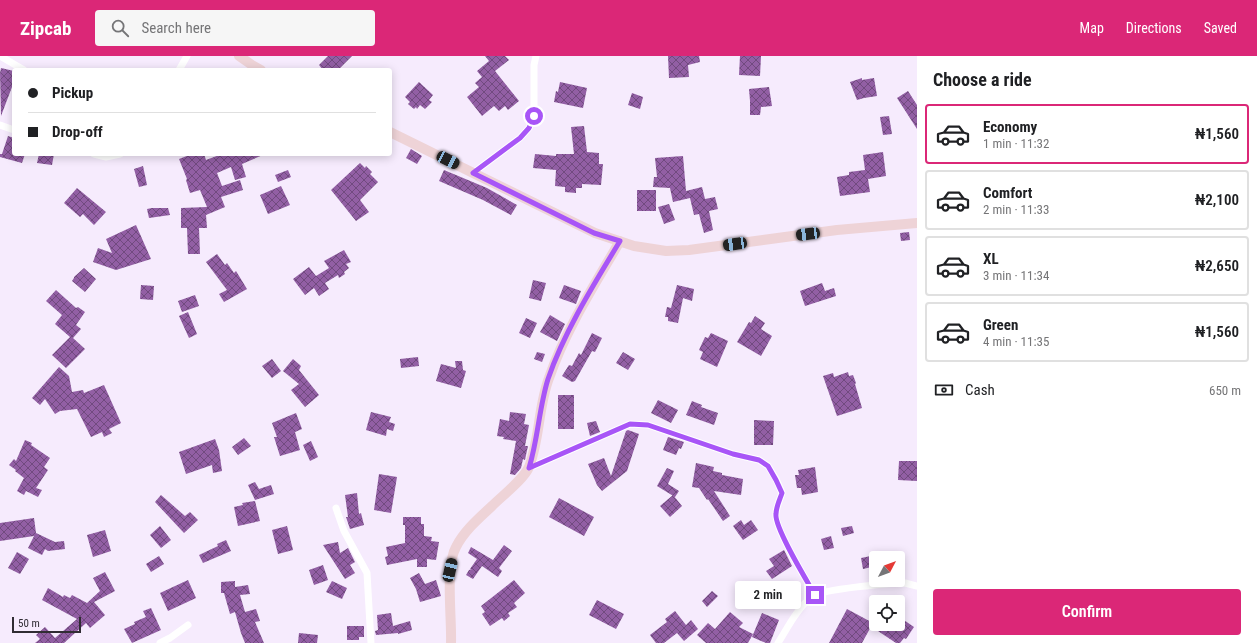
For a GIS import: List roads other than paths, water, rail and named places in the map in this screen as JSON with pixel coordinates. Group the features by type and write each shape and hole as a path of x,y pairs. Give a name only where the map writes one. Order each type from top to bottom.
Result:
{"main road":[{"path":"239,56 257,68"},
{"path":"392,133 594,233 634,246 666,251 689,250 837,230 917,223"},
{"path":"451,643 450,570 455,548 467,532 517,483 529,468 548,379 578,313 620,241"}],"street":[{"path":"0,56 21,68"},
{"path":"180,68 187,56"},
{"path":"473,173 520,138 529,128 534,116 534,65 536,56"},
{"path":"0,125 12,129"},
{"path":"529,468 630,424 648,425 733,454 759,460 768,466 782,493 776,514 778,523 790,550 815,595"},
{"path":"336,508 344,531 367,573 371,643"},
{"path":"778,643 801,608 815,595 837,590 882,584 906,583 917,586"},
{"path":"160,643 173,640 188,625"}]}
